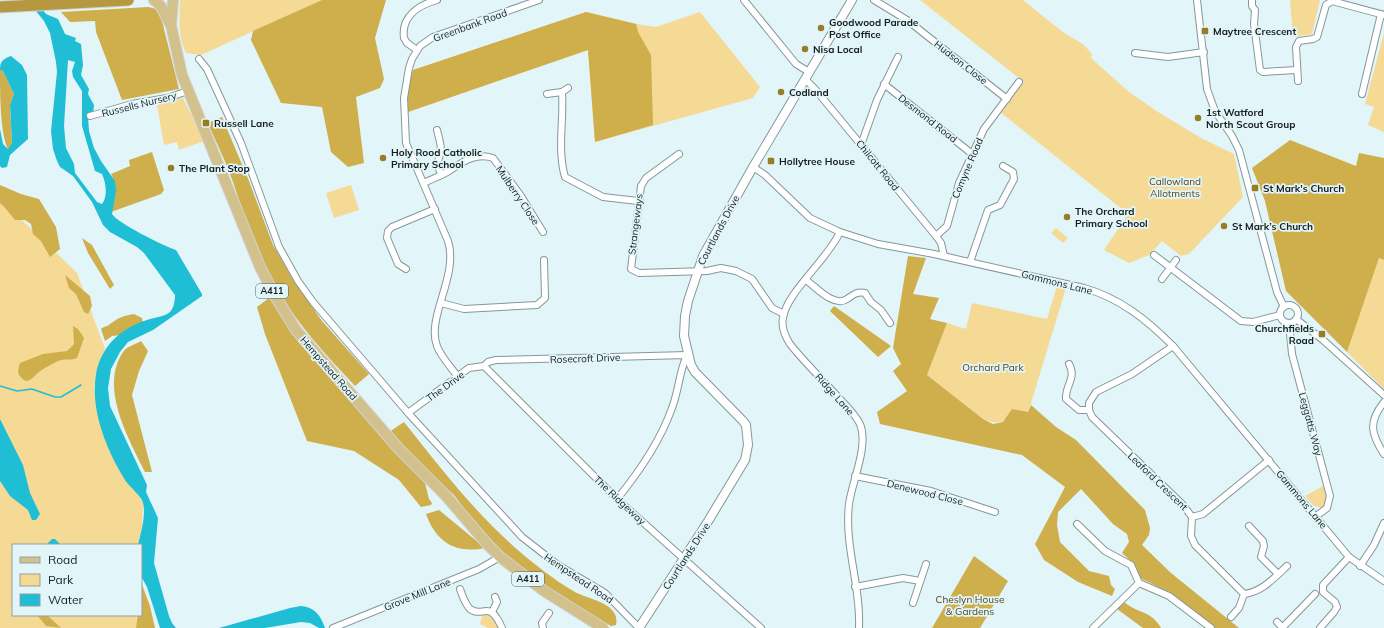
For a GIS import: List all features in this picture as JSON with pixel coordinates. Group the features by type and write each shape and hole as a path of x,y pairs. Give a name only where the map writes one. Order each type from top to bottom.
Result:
{"highway":[{"path":"0,7 128,0"}],"main road":[{"name":"Hempstead Road","path":"154,0 162,7 165,17 171,25"},
{"name":"Hempstead Road","path":"173,0 171,25 179,66 188,91 260,267 274,294 296,330 399,449 446,496 500,557 557,601 604,628"}],"street":[{"path":"417,50 404,38 408,17 420,6 437,0"},
{"name":"Greenbank Road","path":"458,377 443,356 435,340 435,331 451,265 451,253 435,209 406,143 403,116 404,92 407,74 417,50 433,37 525,2 539,0"},
{"name":"Chilcott Road","path":"744,0 936,236 941,243 944,256"},
{"name":"Courtlands Drive","path":"639,628 685,558 745,460 748,444 746,426 743,421 695,372 687,355 684,336 685,316 697,270 702,256 753,167 852,0"},
{"name":"Hudson Close","path":"874,0 907,20 1007,99"},
{"path":"1198,0 1207,88 1215,111 1232,136 1239,150 1277,292 1284,307"},
{"path":"1252,0 1252,6 1255,10 1254,24 1260,70 1263,72 1297,70"},
{"path":"1298,81 1296,47 1299,41 1313,40 1317,37 1326,5 1332,1 1383,14 1362,94"},
{"path":"1135,53 1168,57 1204,52"},
{"path":"861,145 884,84 898,57"},
{"name":"Hempstead Road","path":"198,59 207,69 241,143 279,246 298,282 326,319 408,413 522,537 558,565 605,594 639,628"},
{"name":"Comyne Road","path":"936,236 946,226 959,183 971,153 990,119 1019,82"},
{"name":"Desmond Road","path":"884,84 971,153"},
{"path":"547,94 562,92 568,88"},
{"name":"Russells Nursery","path":"90,116 132,104 167,98 188,91"},
{"path":"562,92 563,117 560,132 565,177 603,197 638,201"},
{"path":"424,183 441,174 438,164 442,148 436,130"},
{"name":"Strangeways","path":"679,154 646,178 641,186 630,266 632,270 638,273 697,270"},
{"name":"Mulberry Close","path":"441,174 452,169 461,161 474,157 486,156 493,158 521,196 543,232"},
{"path":"970,262 988,210 1000,205 1014,179 1013,172 1003,166"},
{"name":"Gammons Lane","path":"753,167 765,175 810,218 840,232 878,244 944,256 1096,292 1136,313 1173,346 1349,557 1384,582"},
{"path":"406,269 398,264 387,238 388,231 392,227 435,209"},
{"path":"697,270 707,271 724,268 747,275 752,279 774,310 784,314 789,302 833,246 840,232"},
{"path":"1154,255 1241,321 1253,322 1280,315"},
{"path":"441,303 470,309 537,305 545,298 544,260"},
{"path":"1162,279 1176,260"},
{"path":"806,280 828,298 835,301 845,301 856,293 865,293 871,302 881,310 890,323"},
{"path":"1290,305 1296,308 1298,314 1296,319 1289,323 1282,320 1280,315 1281,310 1290,305"},
{"name":"Ridge Lane","path":"784,314 784,331 790,344 852,412 859,422 862,443 849,504 848,528 859,628"},
{"path":"1296,319 1323,340 1384,395"},
{"name":"Leggatts Way","path":"1289,323 1292,354 1330,496 1327,508 1315,517"},
{"path":"1069,364 1073,371 1073,377 1066,393 1066,399 1079,410 1089,410 1090,400 1096,392 1138,370 1173,346"},
{"path":"617,499 641,469 665,427 673,406 682,366 687,355"},
{"name":"Rosecroft Drive","path":"484,366 488,362 496,360 687,355"},
{"name":"The Drive","path":"408,413 473,367 484,366"},
{"name":"The Ridgeway","path":"484,366 617,499 685,558 761,628"},
{"path":"1384,402 1376,412 1373,426 1374,438 1384,454"},
{"name":"Leaford Crescent","path":"1089,410 1092,417 1183,506 1192,517 1200,516 1208,511 1269,460"},
{"name":"Denewood Close","path":"855,476 930,491 995,512"},
{"path":"1192,517 1191,536 1195,545 1244,594"},
{"path":"1360,566 1374,545 1384,523"},
{"path":"1077,524 1105,551 1131,565 1139,583 1169,596 1211,628"},
{"path":"1249,526 1263,542 1264,546 1261,557 1278,574"},
{"name":"Grove Mill Lane","path":"334,628 479,569 500,557"},
{"path":"1320,628 1336,608 1335,602 1323,592 1323,585 1349,557"},
{"path":"913,603 926,564"},
{"path":"1231,617 1239,608 1244,594 1260,588 1287,566"},
{"path":"855,587 903,578 920,581"},
{"path":"1093,628 1139,583"},
{"path":"460,588 467,605 471,609 476,611 484,610 492,612 498,618 502,628"},
{"path":"1277,622 1283,628 1315,594"},
{"path":"492,612 497,602 495,597"},
{"path":"543,628 542,623 549,613"}],"green space":[{"path":"180,0 322,0 201,55 186,53 183,47 179,13"},
{"path":"322,0 386,0 375,38 384,79 380,88 356,97 364,163 348,167 331,152 322,107 281,103 251,40 253,31"},
{"name":"Callowland Allotments","path":"920,0 1023,0 1064,33 1083,44 1092,54 1091,58 1129,92 1158,112 1201,138 1234,154 1243,197 1189,254 1181,256 1162,241 1149,255 1129,263 1104,250 1128,214 1000,112 1024,82"},
{"path":"1290,0 1320,0 1312,34 1293,37"},
{"path":"148,7 157,9 160,13 179,89 122,100 96,32 95,21 70,22 61,12"},
{"path":"586,12 656,27 700,12 760,87 753,98 595,142 588,50 408,112 413,70"},
{"path":"586,12 636,24 638,32 651,55 653,125 595,142 588,50 408,112 408,89 413,70"},
{"path":"1384,33 1384,132 1368,125 1374,107 1365,104"},
{"path":"0,70 3,71 14,94 10,105 12,144 8,149 3,133 0,100"},
{"path":"183,98 204,141 179,150 177,142 164,145 157,105 154,105 154,103"},
{"path":"222,117 249,181 273,245 294,281 322,321 369,374 355,386 302,326 268,274 251,236 233,182 208,123"},
{"path":"1290,140 1356,166 1359,153 1384,158 1384,260 1379,258 1347,352 1286,291 1265,201 1252,168"},
{"path":"152,152 164,190 161,194 111,212 115,193 115,184 111,174 130,166 129,160"},
{"path":"0,185 21,194 39,199 56,227 60,249 50,257 41,241 33,234 31,224 25,220 15,220 0,203"},
{"path":"351,185 359,210 334,218 326,193"},
{"path":"0,199 77,273 105,349 96,374 94,387 97,410 118,468 143,502 142,527 138,544 12,544 12,616 142,616 142,583 148,628 0,628"},
{"path":"1056,228 1068,238 1063,243 1051,233"},
{"path":"82,238 92,245 114,285 110,289 88,253"},
{"path":"908,256 926,258 913,294 939,298 930,319 947,323 927,375 983,419 993,424 1003,422 1012,409 1028,412 1031,405 1056,427 1076,440 1145,510 1150,528 1149,535 1142,545 1171,573 1239,628 1214,628 1169,592 1140,578 1132,562 1122,553 1129,542 1127,534 1113,524 1081,489 1058,512 1057,525 1060,542 1089,571 1109,576 1111,585 1115,589 1112,596 1078,582 1044,560 1035,544 1065,487 1022,455 880,424 877,412 907,391 893,371 901,364 893,348"},
{"path":"1379,258 1384,260 1384,389 1347,352"},
{"path":"65,275 90,296 92,306 88,314 84,312 76,294 69,288"},
{"name":"Orchard Park","path":"1057,286 1066,288 1028,413 1011,420 1000,422 983,419 927,375 947,323 966,329 972,303 1047,319"},
{"path":"269,298 399,456 425,483 429,499 432,503 431,505 421,507 399,480 354,451 307,441 265,334 257,307"},
{"path":"834,306 891,346 878,357 830,311"},
{"path":"134,314 142,318 143,324 122,335 112,336 105,341 101,329 103,327 108,326 121,317"},
{"path":"73,326 78,329 84,338 77,358 58,361 26,381 19,375 18,369 20,363 43,354 67,351 74,344"},
{"path":"141,341 148,351 139,371 132,395 152,472 145,472 138,459 119,413 115,397 114,381 116,366 124,350"},
{"path":"404,422 469,502 505,538 524,556 563,585 580,595 602,603 608,607 616,618 616,625 611,626 566,600 532,578 514,563 473,521 454,495 424,469 389,432"},
{"path":"1325,485 1327,497 1326,503 1322,508 1313,505 1305,496"},
{"path":"439,510 485,548 465,549 448,544 441,539 430,524 426,514"},
{"name":"Cheslyn House & Gardens","path":"974,556 1008,581 980,628 932,628"},
{"path":"142,585 150,606 155,628 136,628 138,616 142,616"},
{"path":"1124,602 1134,609 1149,615 1161,628 1143,628 1117,609"},
{"path":"483,613 493,616 499,628 488,628 480,624"},
{"path":"38,616 48,616 61,628 46,626"}],"water":[{"path":"27,0 35,0 46,14 58,19 65,34 76,38 75,41 81,44 83,65 81,75 89,89 88,94 94,105 93,115 88,117 89,131 94,148 115,181 116,191 112,214 122,223 176,250 202,294 202,296 153,330 128,342 120,352 111,369 108,388 110,406 147,485 146,492 158,518 154,563 169,616 176,628 160,628 147,587 142,578 142,544 138,544 144,519 143,503 141,498 125,480 118,468 101,429 95,401 96,374 102,355 107,347 121,333 138,323 168,314 173,306 175,295 144,253 137,247 110,232 103,225 92,202 73,176 60,167 57,161 53,149 51,131 57,72 50,33 44,21","holes":["68,60 75,62 72,71 73,77 82,91 82,126 95,171 102,174 105,181 106,193 102,204 97,202 75,173 74,164 66,148 64,126"]},
{"path":"11,56 22,65 27,75 28,139 10,155 7,167 2,168 0,166 0,129 3,144 8,149 12,143 10,105 14,94 3,71 0,70 0,67 2,61"},
{"path":"0,419 23,465 30,493 40,514 36,520 32,520 28,510 10,496 0,481"},
{"path":"52,539 55,539 60,544 47,544"},
{"path":"301,606 314,610 322,620 325,628 319,628 310,623 301,622 265,628 219,628 290,608"}],"waterway":[{"path":"0,386 17,391 32,389 55,397 61,397 81,385"}],"place":[{"name":"Goodwood Parade Post Office","path":"821,28"},
{"name":"Maytree Crescent","path":"1205,31"},
{"name":"Nisa Local","path":"805,49"},
{"name":"Codland","path":"781,92"},
{"name":"1st Watford North Scout Group","path":"1198,118"},
{"name":"Russell Lane","path":"206,123"},
{"name":"Holy Rood Catholic Primary School","path":"383,158"},
{"name":"Hollytree House","path":"771,161"},
{"name":"The Plant Stop","path":"171,168"},
{"name":"St Mark's Church","path":"1255,188"},
{"name":"The Orchard Primary School","path":"1067,217"},
{"name":"St Mark’s Church","path":"1224,226"},
{"name":"Churchfields Road","path":"1322,334"}]}
